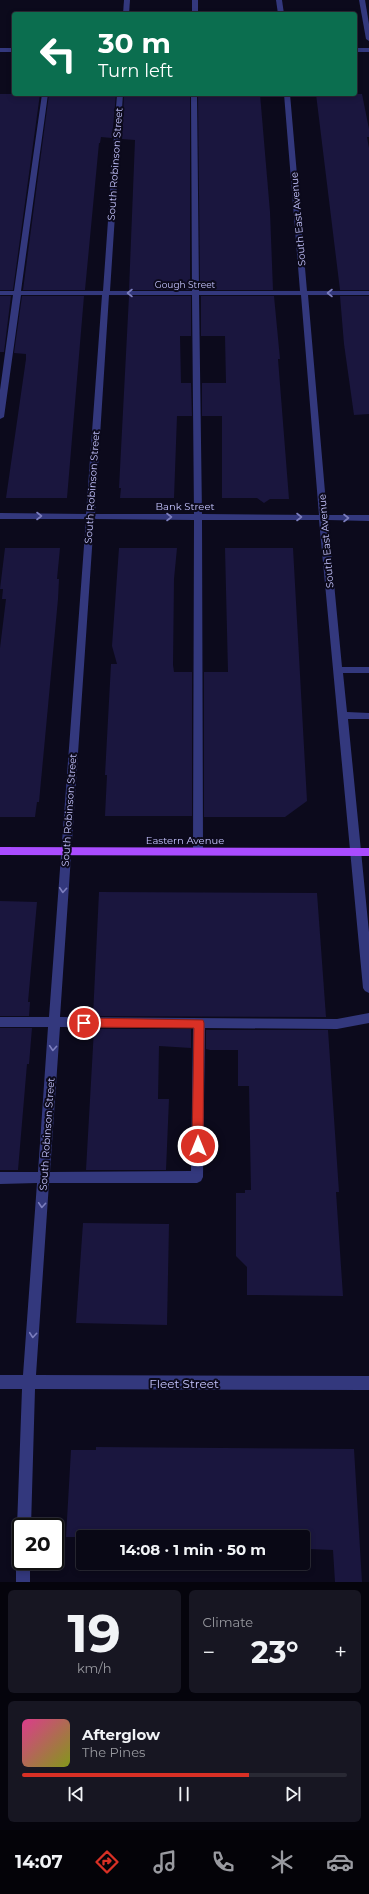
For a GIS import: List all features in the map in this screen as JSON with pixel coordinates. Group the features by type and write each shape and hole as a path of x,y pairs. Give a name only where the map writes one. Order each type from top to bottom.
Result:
{"main road":[{"name":"Eastern Avenue","path":"0,851 369,852"}],"street":[{"path":"126,12 127,0"},
{"path":"194,12 195,0"},
{"path":"280,0 281,12"},
{"path":"362,0 369,39"},
{"path":"0,50 12,50"},
{"path":"357,50 369,50"},
{"path":"0,417 45,96"},
{"name":"South Robinson Street","path":"24,1518 26,1432 29,1382 120,96"},
{"path":"194,96 198,517 198,852"},
{"name":"South East Avenue","path":"288,96 324,518 369,988"},
{"name":"Gough Street","path":"0,293 369,293"},
{"name":"Bank Street","path":"0,516 369,518"},
{"path":"338,670 369,670"},
{"path":"342,715 369,716"},
{"path":"0,1022 337,1024 369,1018"},
{"path":"0,1178 197,1177 199,1023"},
{"name":"Fleet Street","path":"0,1382 369,1383"},
{"path":"23,1570 23,1582"}],"building":[{"path":"0,94 12,94 12,96 40,96 13,290 0,290"},
{"path":"357,94 362,94 369,129 369,137 367,137 369,148 369,290 340,290 316,96 357,96"},
{"path":"49,96 116,96 112,138 101,137 99,143 85,290 23,290"},
{"path":"124,96 190,96 190,290 129,290 135,140 122,139"},
{"path":"198,96 260,96 270,212 273,290 200,290"},
{"path":"0,296 11,296 4,352 0,352"},
{"path":"22,296 84,296 67,498 6,498 26,359 26,354 14,353"},
{"path":"129,296 191,296 191,336 180,336 181,383 191,383 192,416 177,416 174,498 120,498 121,488 119,488"},
{"path":"201,296 274,296 280,359 278,359 289,499 270,499 264,503 257,498 222,498 222,416 202,416 202,383 226,383 225,336 201,336"},
{"path":"340,296 369,296 369,414 354,415 344,344"},
{"path":"5,548 60,548 57,579 59,579 58,599 39,802 37,802 35,817 0,817 0,648 6,599 2,599 3,589 0,589"},
{"path":"119,548 177,548 174,579 173,665 174,672 192,672 192,816 105,816 107,775 105,775 111,664 117,664 112,646"},
{"path":"225,548 293,548 307,801 285,817 204,817 204,672 228,672"},
{"path":"99,892 317,893 326,1017 93,1016"},
{"path":"0,901 37,902 28,1002 30,1002 29,1016 0,1016"},
{"path":"0,1028 32,1028 29,1064 27,1064 18,1170 0,1170"},
{"path":"94,1029 191,1029 191,1048 159,1046 158,1099 169,1099 166,1170 86,1170"},
{"path":"206,1030 328,1030 339,1192 336,1192 343,1296 247,1295 247,1267 236,1256 236,1193 245,1193 245,1190 251,1190 249,1086 238,1086 238,1050 206,1049"},
{"path":"83,1223 169,1224 167,1325 76,1323"},
{"path":"96,1447 354,1449 362,1582 335,1582 333,1550 310,1549 310,1530 76,1530 76,1537 66,1537 71,1450 96,1450"}],"route":[{"path":"84,1023 199,1023 198,1146"}]}
